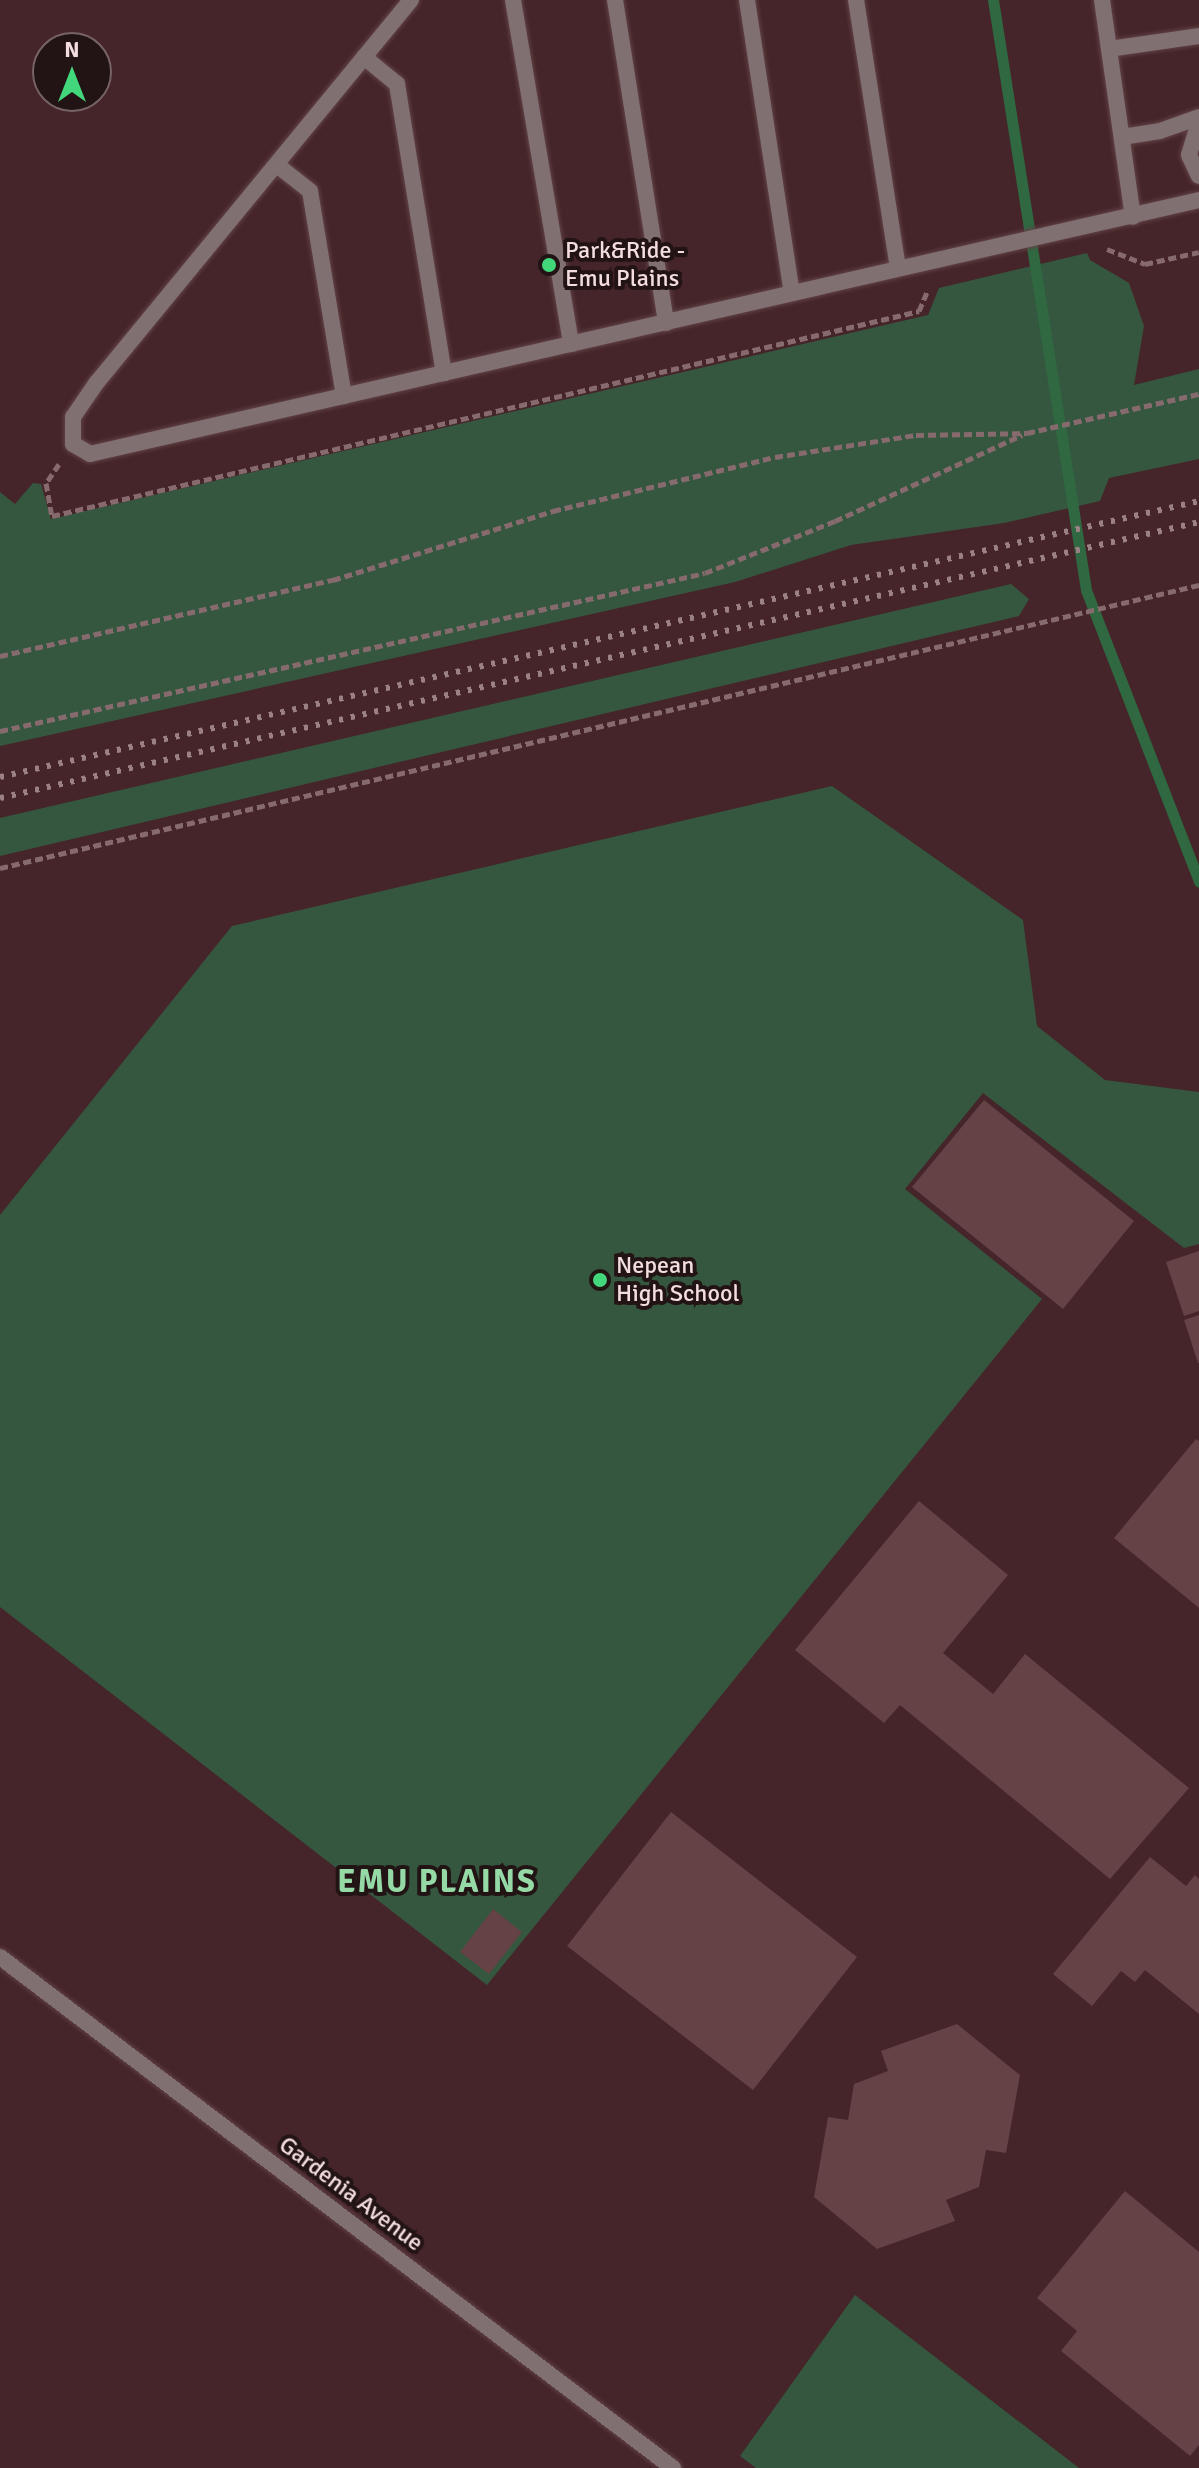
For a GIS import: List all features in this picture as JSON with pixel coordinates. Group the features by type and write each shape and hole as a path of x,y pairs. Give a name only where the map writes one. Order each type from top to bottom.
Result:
{"street":[{"path":"411,0 97,382 73,417 73,444 90,454 1199,200"},
{"path":"513,0 571,344"},
{"path":"615,0 666,323"},
{"path":"747,0 792,293"},
{"path":"856,0 898,268"},
{"path":"1102,0 1133,217"},
{"path":"1109,49 1199,36"},
{"path":"364,57 397,84 444,373"},
{"path":"1122,137 1199,120"},
{"path":"1199,120 1189,155 1199,176"},
{"path":"277,165 310,191 344,396"},
{"name":"Gardenia Avenue","path":"0,1957 673,2468"}],"path":[{"path":"1094,243 1145,264 1199,252"},
{"path":"73,444 46,483 52,516 919,311 931,283"},
{"path":"0,656 333,580 553,511 775,457 916,435 1027,433 1199,394"},
{"path":"0,731 705,573 835,521 1027,433"},
{"path":"0,868 1199,585"}],"green space":[{"path":"1087,253 1090,260 1129,283 1144,326 1134,385 1199,369 1199,459 1109,478 1100,501 1004,523 851,545 735,582 0,746 0,492 15,504 33,483 41,484 51,519 928,315 939,288"},
{"path":"1011,584 1029,599 1019,616 0,856 0,818"},
{"path":"832,786 1023,920 1037,1026 1105,1080 1199,1092 1199,1244 1184,1248 983,1093 905,1189 1042,1299 487,1985 0,1607 0,1215 232,926"},
{"path":"855,2295 1079,2468 756,2468 740,2456"}],"building":[{"path":"984,1100 1134,1221 1063,1309 912,1187"},
{"path":"1199,1251 1199,1311 1184,1316 1166,1262"},
{"path":"1199,1315 1199,1363 1198,1363 1184,1320"},
{"path":"1196,1439 1199,1441 1199,1608 1114,1538"},
{"path":"919,1501 1008,1575 943,1653 993,1694 1025,1654 1189,1788 1110,1879 900,1705 884,1723 795,1650"},
{"path":"671,1812 857,1957 753,2090 567,1946"},
{"path":"1150,1857 1186,1886 1195,1875 1199,1879 1199,2014 1145,1970 1135,1982 1121,1971 1092,2006 1053,1974"},
{"path":"493,1909 522,1932 489,1974 460,1952"},
{"path":"957,2024 1020,2075 1006,2153 986,2150 979,2187 946,2200 955,2221 877,2249 814,2197 828,2117 848,2120 854,2084 888,2071 881,2051"},
{"path":"1125,2191 1199,2252 1199,2445 1190,2456 1061,2351 1077,2331 1037,2298"}],"waterway":[{"path":"993,0 1086,590 1199,882"}],"railway":[{"path":"0,777 1199,501"},
{"path":"0,798 1199,522"}],"place":[{"name":"Park&Ride - Emu Plains","path":"549,265"},
{"name":"Nepean High School","path":"600,1280"}],"district":[{"name":"EMU PLAINS","path":"437,1882"}]}
